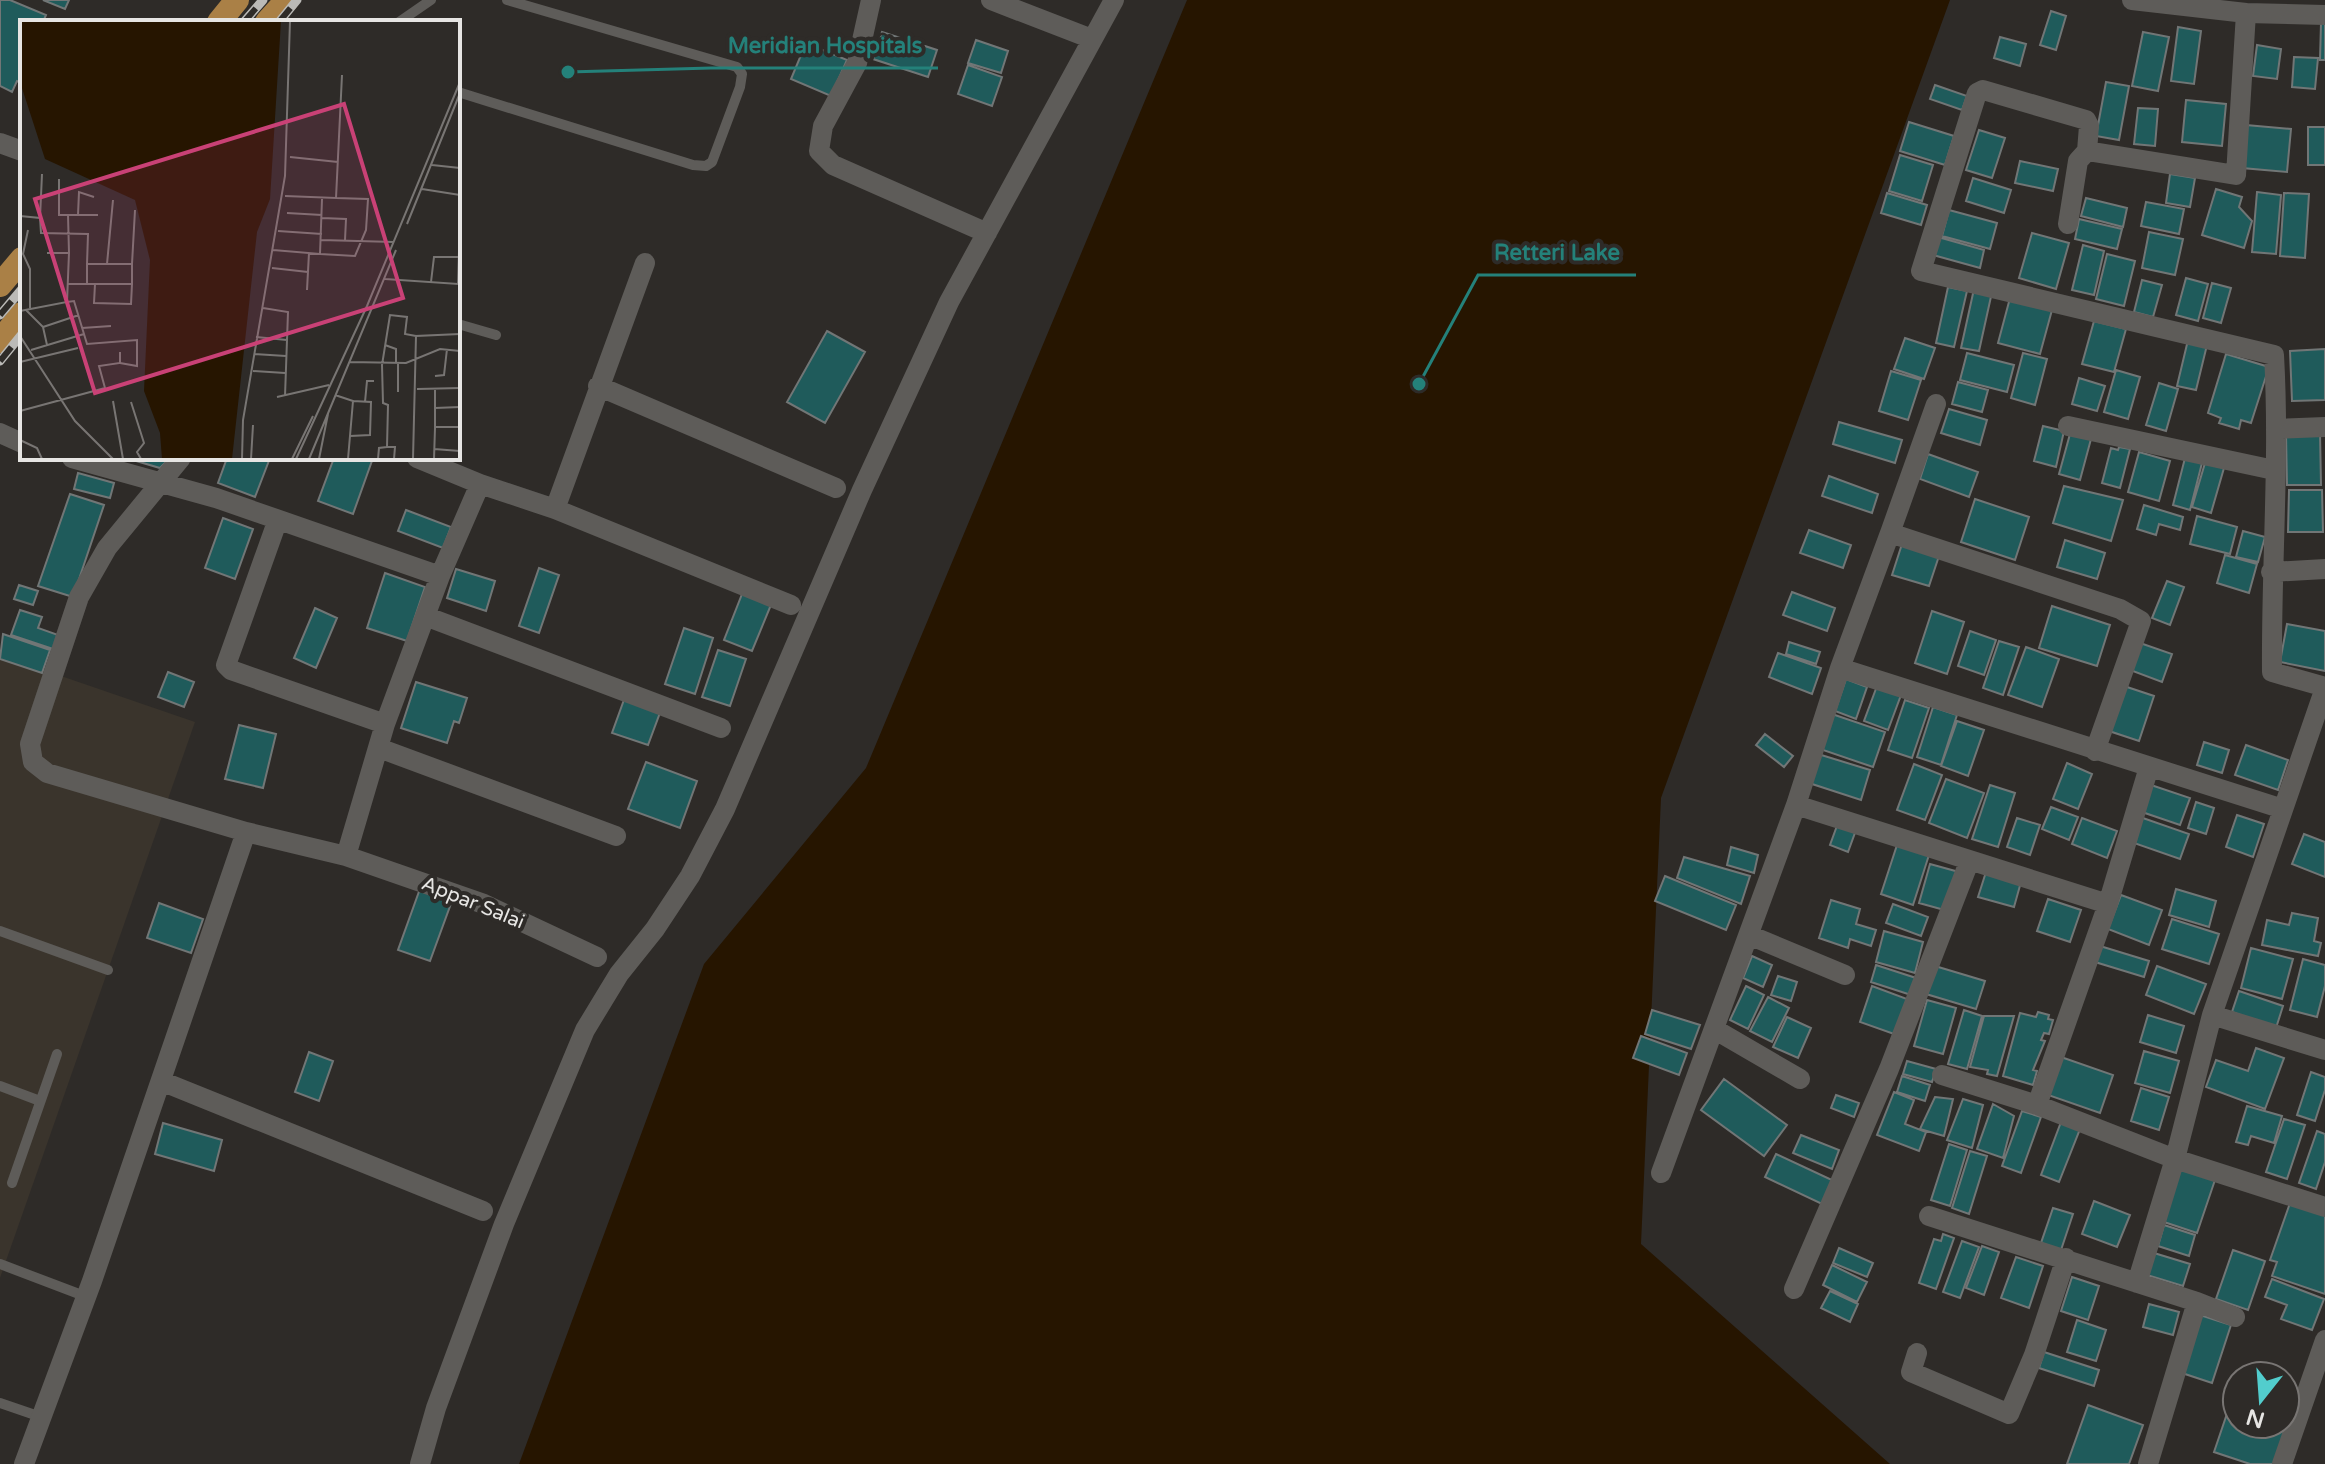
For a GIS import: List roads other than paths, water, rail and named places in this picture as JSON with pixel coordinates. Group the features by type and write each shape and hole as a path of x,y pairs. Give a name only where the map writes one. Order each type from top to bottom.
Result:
{"main road":[{"path":"221,20 237,0"},
{"path":"269,20 287,0"},
{"path":"0,285 20,261"},
{"path":"0,341 20,316"}],"street":[{"path":"871,0 857,63 823,126 819,151 833,165 987,233"},
{"path":"991,0 1092,39"},
{"path":"420,1464 436,1408 504,1224 574,1054 619,974 655,929 690,876 725,809 862,490 949,302 1114,0"},
{"path":"2132,0 2246,13 2325,15"},
{"path":"2087,151 2236,175 2246,13"},
{"path":"2068,224 2078,161 2087,151 2089,126 2086,120 1983,90 1977,93 1921,271 2274,355 2276,429 2271,572 2272,672 2325,687 2212,1015 2175,1159 2137,1283"},
{"path":"0,143 20,150"},
{"path":"555,509 645,263"},
{"path":"598,386 836,488"},
{"path":"1661,1173 1796,805 1840,668 1936,404"},
{"path":"2068,426 2274,470"},
{"path":"2276,429 2325,427"},
{"path":"0,433 20,442"},
{"path":"79,460 216,498 277,522 440,576"},
{"name":"Appar Salai","path":"179,460 107,548 79,597 30,744 33,762 47,773 246,832 346,856 484,904 597,957"},
{"path":"422,460 480,484 555,509 791,605"},
{"path":"346,856 385,724 440,576 480,484"},
{"path":"277,522 226,665 231,670 385,724"},
{"path":"1890,533 2120,609 2141,621 2095,751"},
{"path":"2271,572 2325,569"},
{"path":"425,616 721,728"},
{"path":"1840,668 2283,809"},
{"path":"379,748 616,836"},
{"path":"2037,1105 2108,904 2149,767"},
{"path":"1796,805 2108,904"},
{"path":"24,1464 87,1297 246,832"},
{"path":"1794,1289 1889,1069 1969,862"},
{"path":"1749,935 1845,975"},
{"path":"2212,1015 2325,1050"},
{"path":"1714,1029 1800,1079"},
{"path":"1942,1075 2037,1105 2175,1159 2325,1207"},
{"path":"161,1081 483,1211"},
{"path":"1929,1216 2066,1258 2235,1317"},
{"path":"1917,1353 1911,1372 2009,1414 2034,1355 2066,1258"},
{"path":"2148,1464 2197,1302"},
{"path":"2282,1464 2325,1340"}],"lane":[{"path":"402,20 431,0"},
{"path":"460,93 693,165 706,166 712,162 740,87 742,74 737,67 507,0"},
{"path":"460,325 496,335"},
{"path":"0,931 108,970"},
{"path":"12,1183 57,1054"},
{"path":"0,1086 40,1101"},
{"path":"0,1264 87,1297"},
{"path":"0,1403 41,1417"}],"railway":[{"path":"246,20 263,0"},
{"path":"281,20 297,0"},
{"path":"0,315 20,291"},
{"path":"0,361 20,336"}],"place":[{"name":"Meridian Hospitals","path":"568,72"},
{"name":"Retteri Lake","path":"1419,384"}]}
